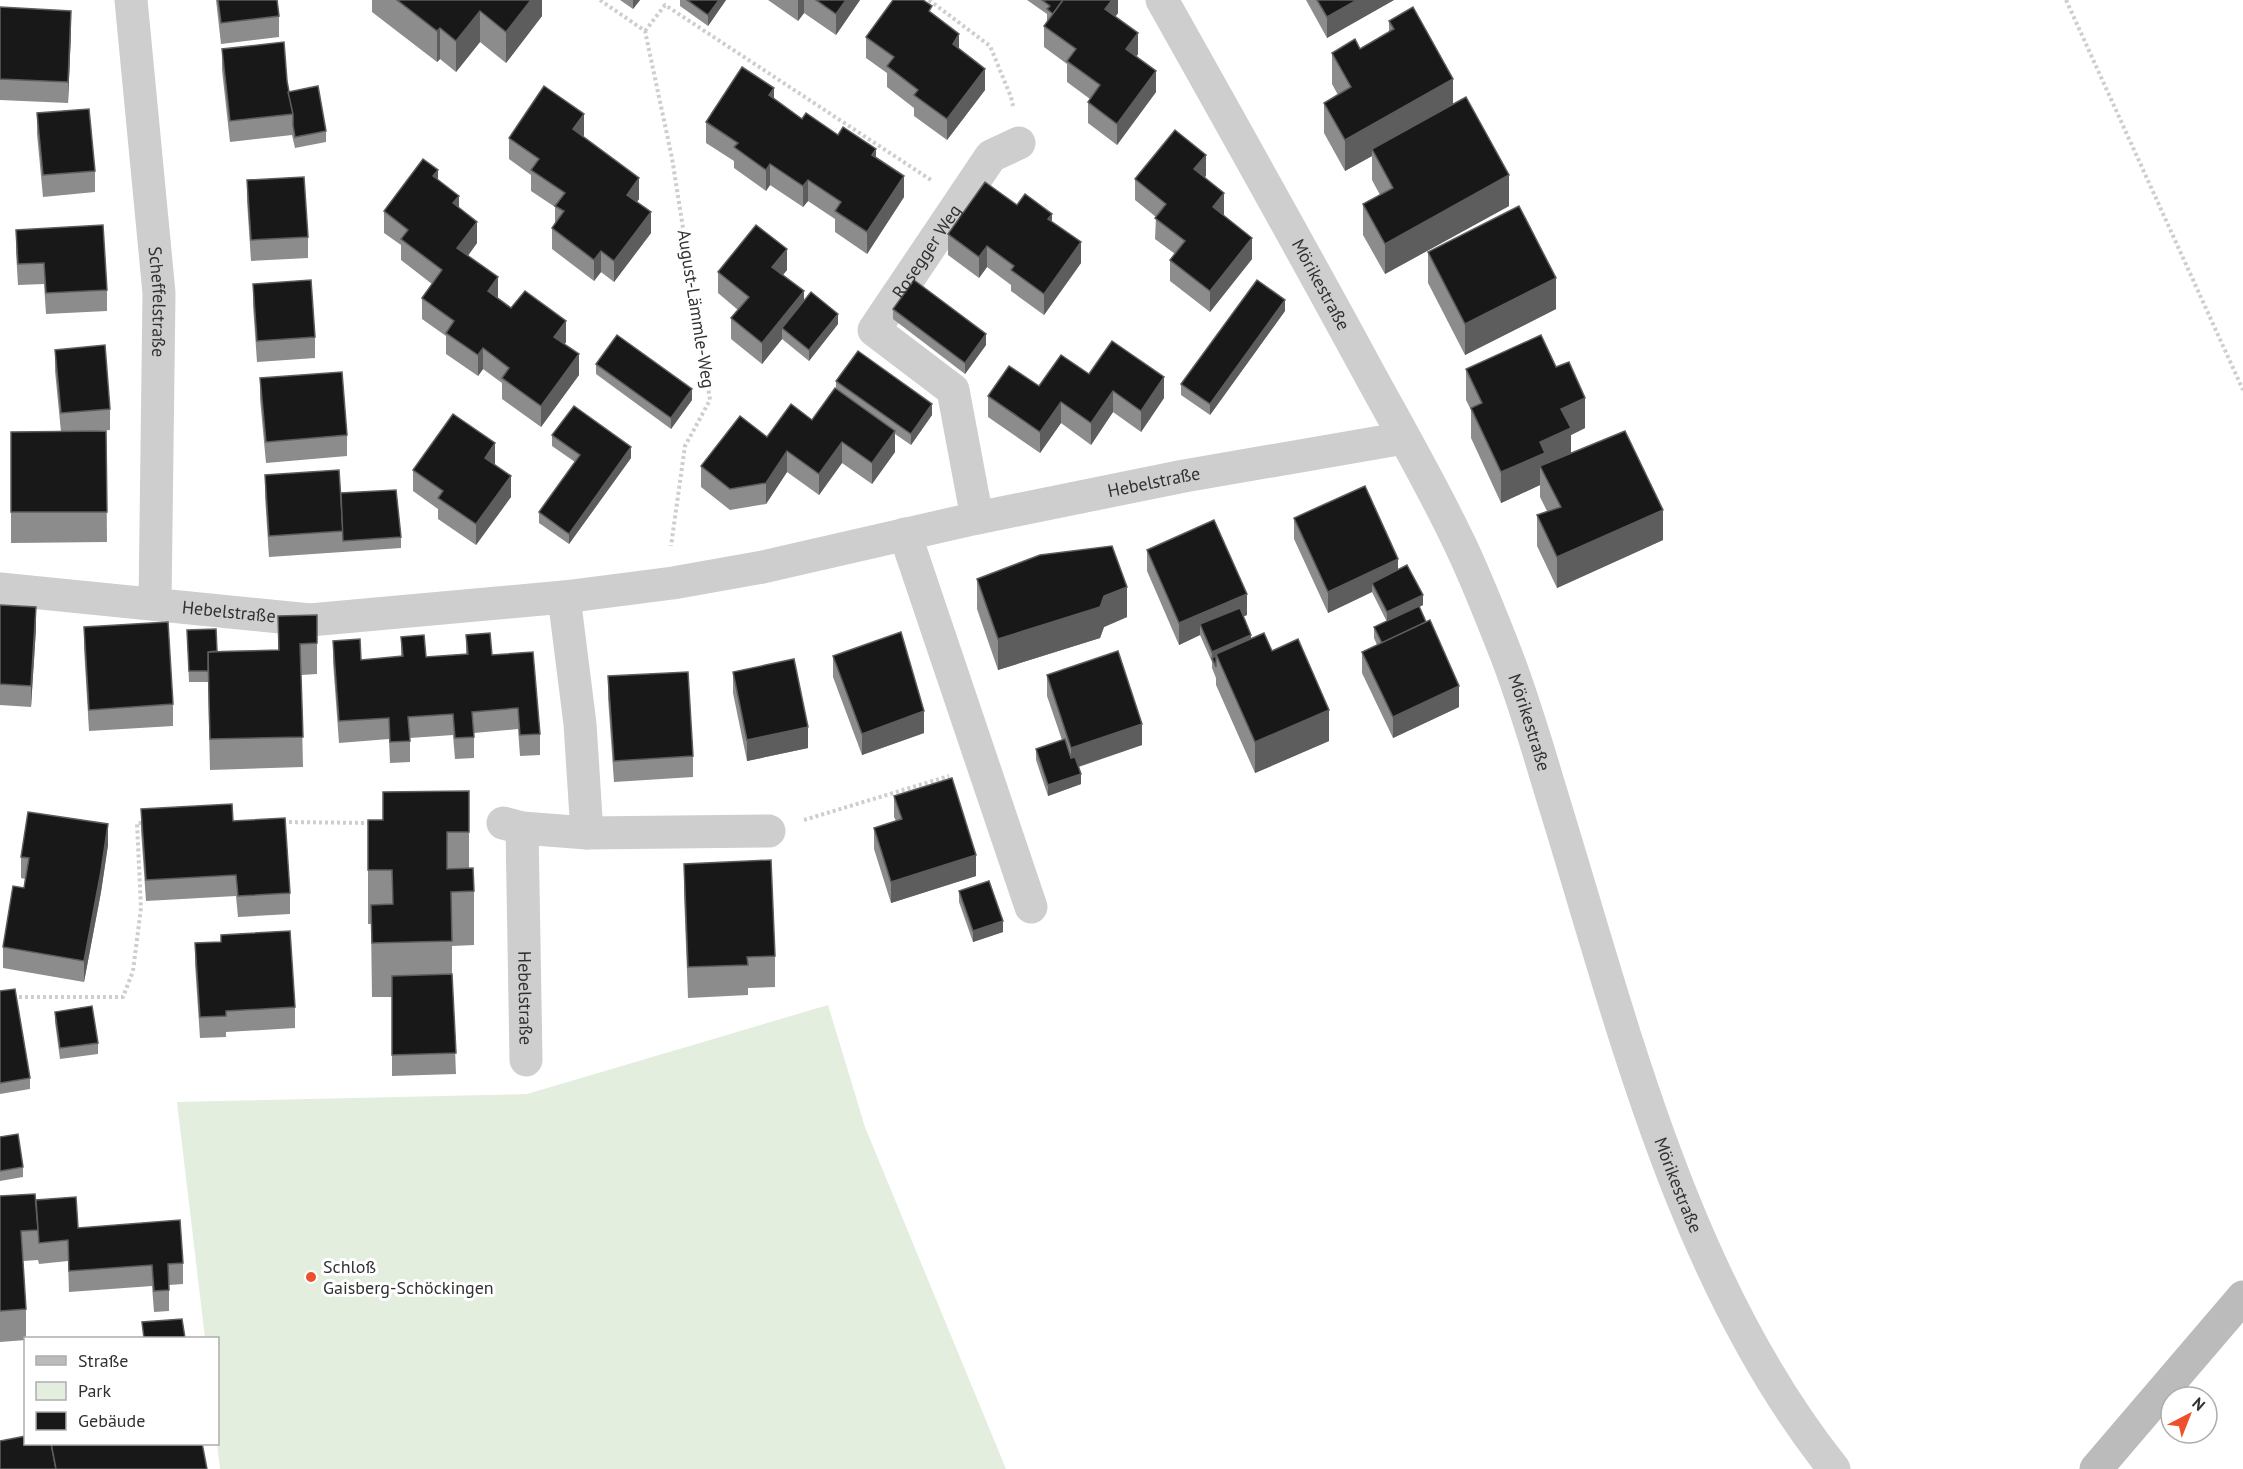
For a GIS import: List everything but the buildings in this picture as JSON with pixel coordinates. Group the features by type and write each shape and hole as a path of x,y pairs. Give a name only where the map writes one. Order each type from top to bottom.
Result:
{"main road":[{"path":"2096,1469 2243,1297"}],"street":[{"name":"Scheffelstraße","path":"131,0 159,293 155,604"},
{"name":"Mörikestraße","path":"1162,0 1295,237 1457,537 1505,651 1527,715 1628,1042 1678,1189 1713,1268 1751,1344 1783,1396 1834,1469"},
{"name":"Rosegger Weg","path":"977,518 953,390 874,330 991,156 1019,143"},
{"name":"Hebelstraße","path":"0,589 310,620 564,597 673,583 763,567 977,518 1184,476 1404,438"},
{"path":"905,534 1031,908"},
{"path":"564,597 580,724 587,833"},
{"name":"Hebelstraße","path":"526,1060 513,825 587,833 768,831"}],"path":[{"path":"600,0 645,32 667,2 962,200"},
{"path":"929,0 990,46 1011,97 1019,143"},
{"path":"2066,0 2243,390"},
{"name":"August-Lämmle-Weg","path":"645,32 672,158 710,400 684,446 671,546 673,583"},
{"path":"768,831 984,765"},
{"path":"276,822 379,823"},
{"path":"11,997 123,997 133,970 141,908 137,824 149,823"}],"green space":[{"path":"828,1005 865,1127 1006,1469 220,1469 217,1445 219,1445 219,1337 205,1337 177,1102 527,1094"}],"place":[{"name":"Schloß Gaisberg-Schöckingen","path":"311,1277"}]}
